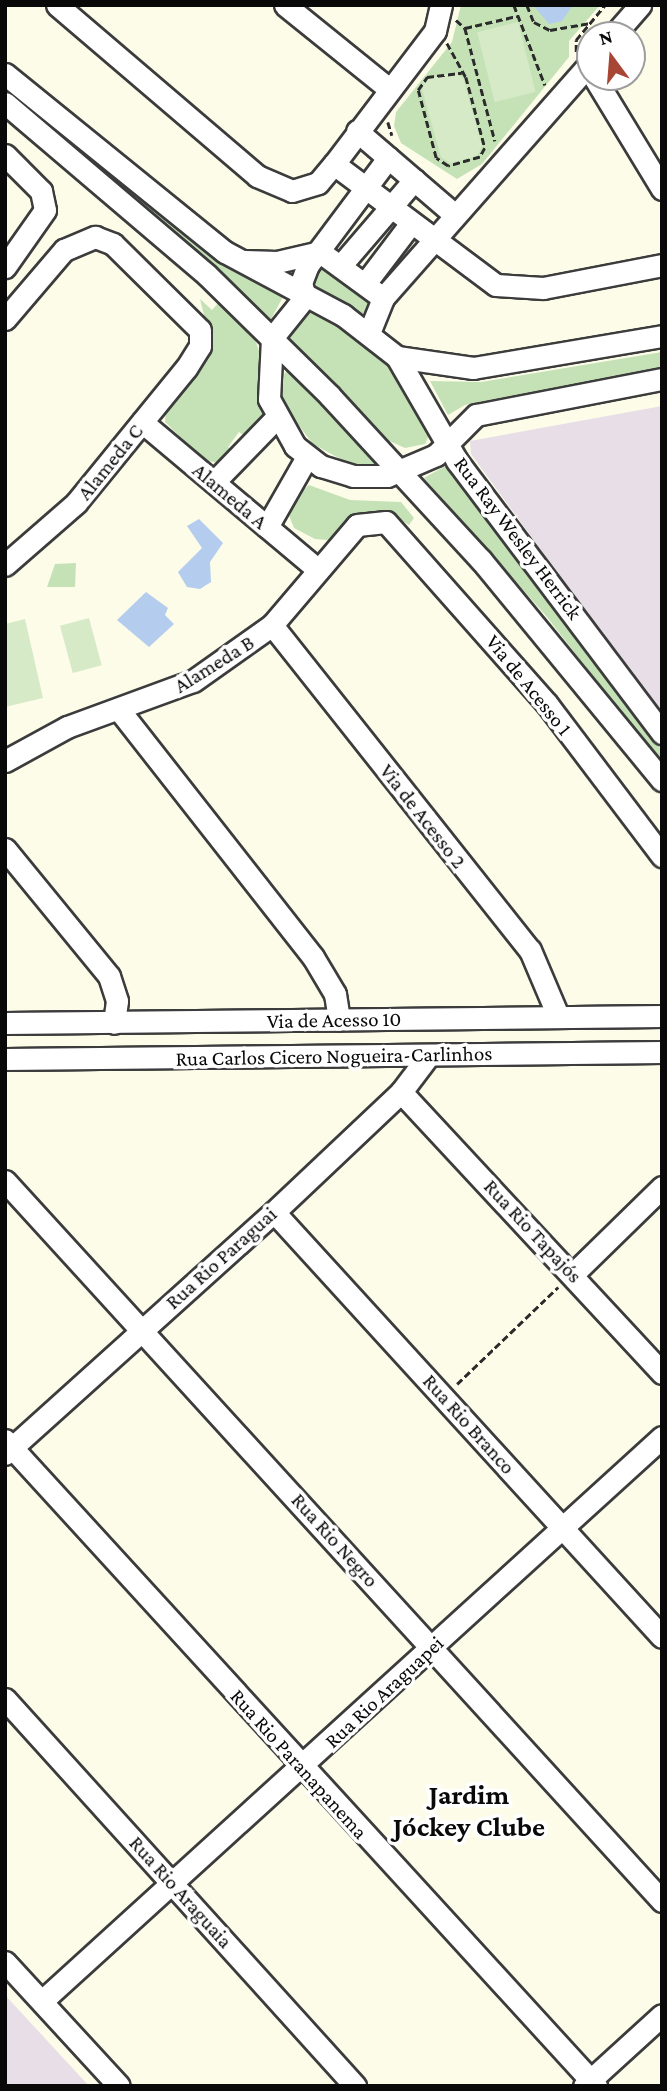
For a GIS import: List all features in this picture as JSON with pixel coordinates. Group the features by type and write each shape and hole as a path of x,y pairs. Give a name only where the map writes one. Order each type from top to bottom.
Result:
{"street":[{"path":"57,5 270,185 304,190 334,164 357,131 397,91 449,12"},
{"path":"285,5 397,91"},
{"path":"626,21 640,5"},
{"name":"Rua Ray Wesley Herrick","path":"5,74 225,252 369,333 397,357 450,447 662,733"},
{"path":"369,333 383,298 556,97 576,81"},
{"path":"603,91 662,189"},
{"name":"Rua Ray Wesley Herrick","path":"5,103 272,338 401,469 662,780"},
{"path":"357,131 392,150 414,180 455,215"},
{"path":"392,150 302,278 305,297 272,338 266,380 276,418 307,457 353,476 401,469 450,447 476,415 662,379"},
{"path":"5,155 44,200 39,224 5,267"},
{"path":"334,164 364,190 485,279 516,289 662,265"},
{"path":"342,264 414,180"},
{"path":"367,281 411,223"},
{"name":"Alameda C","path":"5,319 80,238 113,244 190,314 200,345 142,422 51,531 5,565"},
{"path":"225,252 247,262 277,262 320,252 367,281 383,298"},
{"path":"397,357 473,368 662,337"},
{"path":"214,482 276,418"},
{"name":"Alameda A","path":"142,422 317,569"},
{"path":"267,527 307,457"},
{"name":"Alameda B","path":"5,761 67,727 120,711 192,681 272,625 357,525 386,522"},
{"name":"Via de Acesso 1","path":"386,522 547,704 662,856"},
{"name":"Via de Acesso 2","path":"272,625 530,950 558,1016"},
{"path":"120,711 313,957 335,994 339,1020"},
{"path":"5,849 108,975 117,1001 114,1023"},
{"name":"Via de Acesso 10","path":"5,1023 662,1016"},
{"name":"Rua Carlos Cicero Nogueira-Carlinhos","path":"5,1059 662,1052"},
{"name":"Rua Rio Paraguai","path":"8,1447 274,1212 401,1092 429,1055"},
{"name":"Rua Rio Tapajós","path":"401,1092 574,1273 662,1373"},
{"name":"Rua Rio Negro","path":"5,1181 662,1901"},
{"path":"574,1273 662,1186"},
{"name":"Rua Rio Branco","path":"274,1212 662,1637"},
{"name":"Rua Rio Araguapei","path":"42,2001 172,1881 303,1768 432,1646 564,1529 662,1437"},
{"name":"Rua Rio Paranapanema","path":"8,1447 590,2084"},
{"name":"Rua Rio Araguaia","path":"5,1699 355,2086"},
{"path":"5,1962 119,2086"},
{"path":"590,2084 662,2015"}],"path":[{"path":"514,5 547,90 556,97"},
{"path":"527,5 534,22 550,30 576,25"},
{"path":"449,12 465,28 497,149"},
{"path":"465,28 519,16"},
{"path":"447,43 462,73 485,148 480,157 448,166 436,158 418,90 426,77 462,73"},
{"path":"397,91 431,64"},
{"path":"471,98 482,96"},
{"path":"389,114 392,150"},
{"path":"444,1396 574,1273"}],"shaded area":[{"path":"662,406 662,716 471,454 470,441"},
{"path":"5,1995 89,2086 5,2086"}],"green space":[{"path":"461,5 600,5 586,21 576,21 576,33 569,41 569,57 482,164 457,179 401,143 394,126 396,112 452,42"},
{"path":"518,22 535,92 495,102 477,32"},
{"path":"454,72 463,78 482,146 477,156 450,163 441,157 422,89 427,79"},
{"path":"5,86 230,265 284,295 270,321"},
{"path":"313,267 329,268 371,299 368,316 312,290 308,272"},
{"path":"200,299 212,310 220,301 253,334 259,351 266,415 249,439 239,432 228,447 237,453 222,464 204,460 165,422 166,406 207,327"},
{"path":"303,312 317,312 347,331 398,373 431,431 425,444 405,448 385,439 291,341 289,332"},
{"path":"662,352 662,367 465,405 448,415 430,381 481,382"},
{"path":"287,370 295,372 381,466 357,468 313,444 283,405 279,382"},
{"path":"447,465 628,703 662,751 662,766 547,617 424,478"},
{"path":"309,485 350,500 401,502 414,518 409,525 391,514 364,513 327,540 315,539 294,528 288,513 288,504"},
{"path":"76,563 75,587 47,587 55,564"},
{"path":"89,618 102,665 73,673 60,626"},
{"path":"25,619 43,698 5,707 5,624"}],"water":[{"path":"533,5 573,5 562,21 549,24"},
{"path":"199,519 223,543 210,562 211,582 200,589 187,587 178,572 202,548 187,526"},
{"path":"146,592 168,608 165,615 174,624 149,647 117,620"}],"district":[{"name":"Jardim Jóckey Clube","path":"469,1811"}]}
